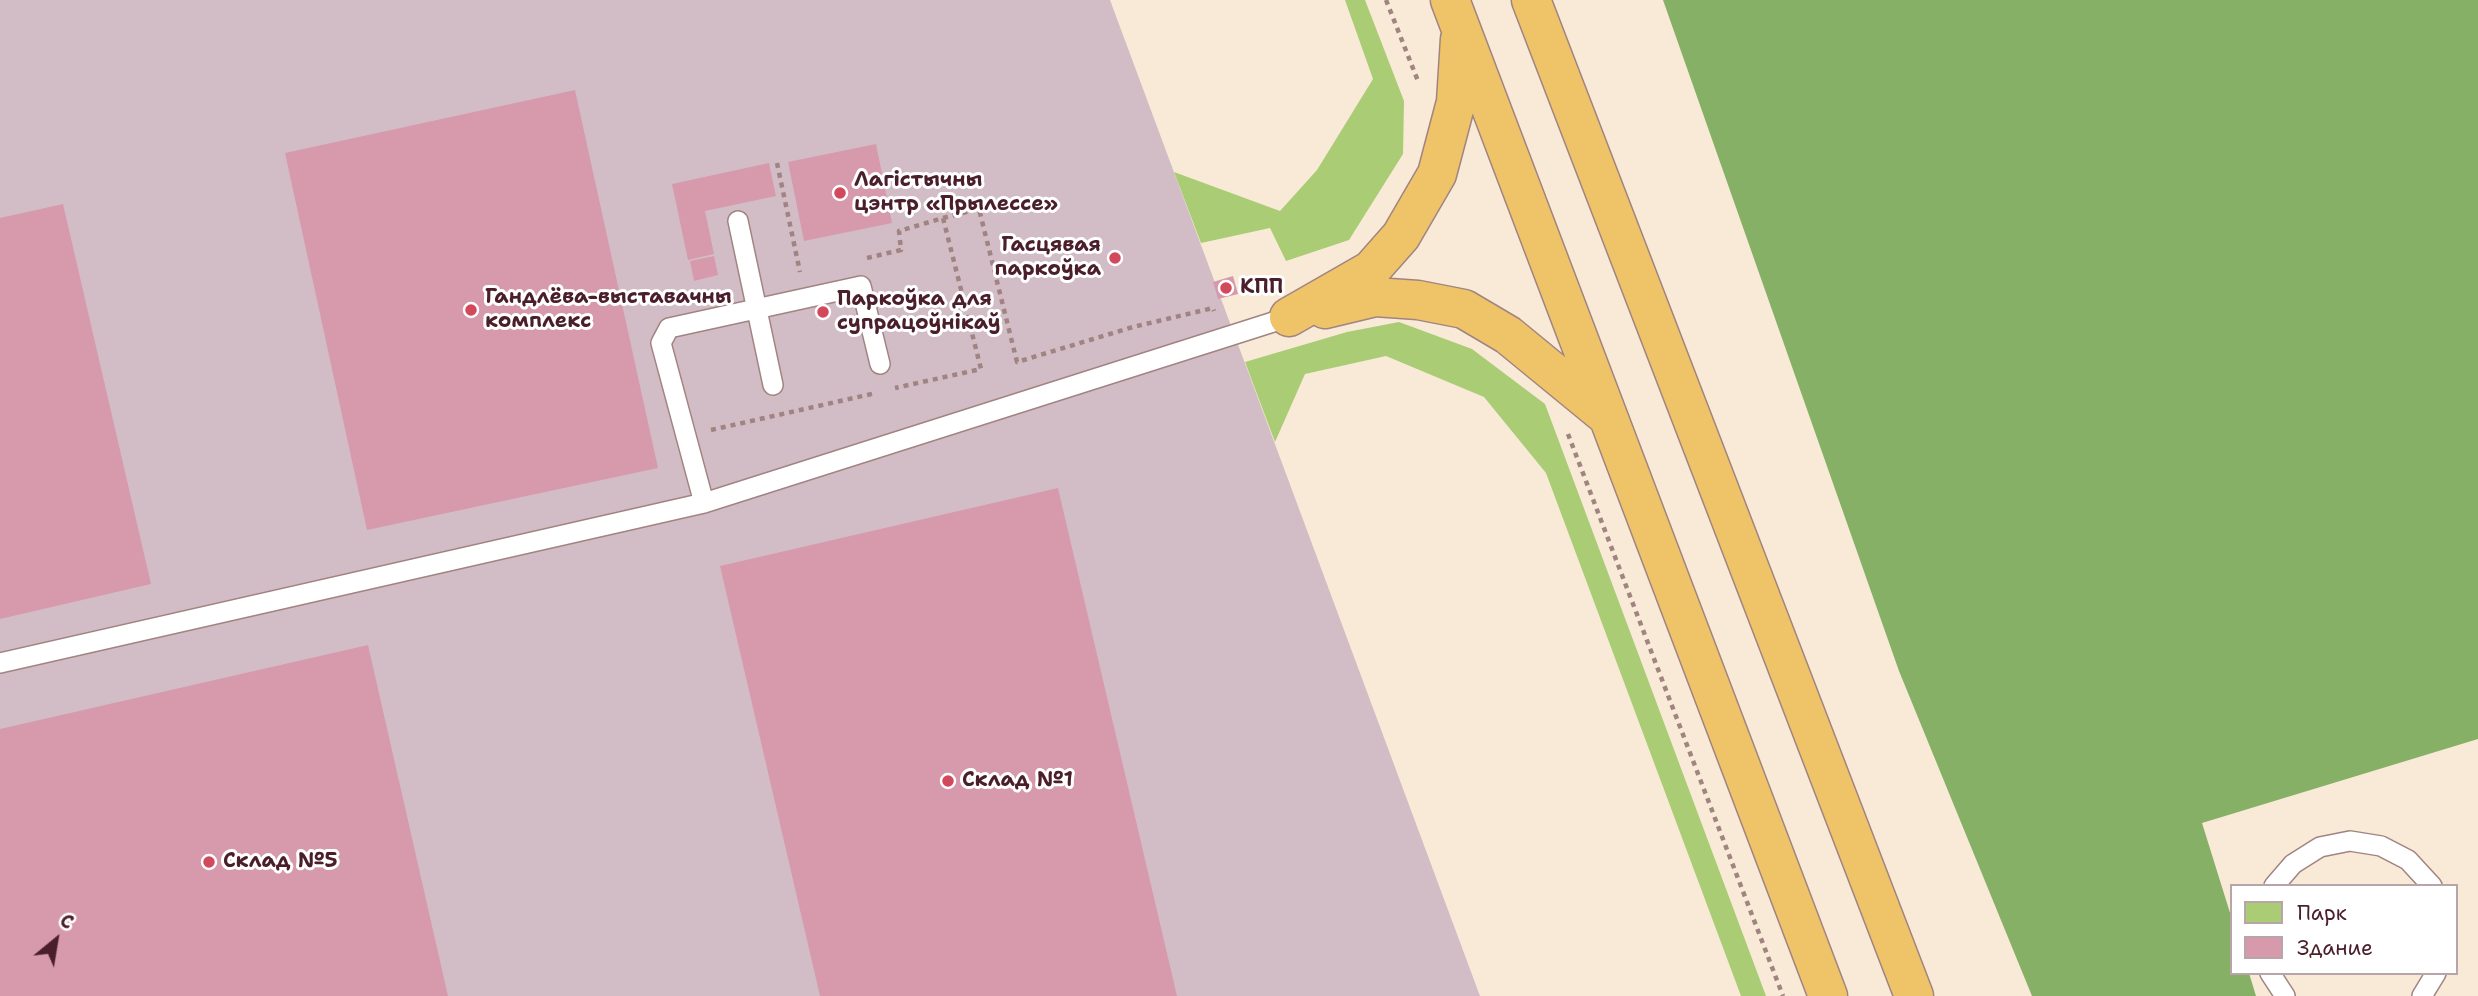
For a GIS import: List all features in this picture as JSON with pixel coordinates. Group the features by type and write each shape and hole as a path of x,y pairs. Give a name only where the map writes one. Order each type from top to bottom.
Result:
{"highway":[{"path":"1531,0 1914,996"},
{"path":"1289,317 1371,270 1401,236 1422,203 1437,174 1456,102 1456,13"},
{"path":"1456,13 1828,996"},
{"path":"1289,317 1375,297 1418,300 1464,309 1508,335 1608,418"}],"lane":[{"path":"738,221 773,385"},
{"path":"704,503 662,343 669,328 861,286 880,364"},
{"path":"0,663 704,503 1289,317"},
{"path":"2276,884 2293,864 2320,848 2350,841 2381,846 2408,860 2429,884"},
{"path":"2271,975 2285,996"},
{"path":"2425,995 2436,975"}],"path":[{"path":"1386,0 1419,83"},
{"path":"864,259 901,250 899,231 979,209 1017,362 1133,327 1224,304"},
{"path":"943,218 981,369"},
{"path":"800,273 813,270"},
{"path":"1213,308 1223,338"},
{"path":"1566,429 1783,996"}],"shaded area":[{"name":"Лагістычны цэнтр «Прылессе»","path":"0,0 1110,0 1480,996 0,996"}],"green space":[{"path":"1345,0 1365,0 1404,101 1403,154 1349,240 1286,261 1270,228 1201,243 1174,172 1280,211 1317,170 1373,79"},
{"path":"1663,0 2478,0 2478,739 2202,823 2230,913 2230,975 2250,975 2256,996 2032,996 1899,671"},
{"path":"1399,322 1472,349 1545,404 1766,996 1741,996 1546,473 1484,397 1386,356 1305,374 1275,442 1245,362 1347,332"}],"building":[{"name":"Гандлёва-выставачны комплекс","path":"575,90 658,468 367,530 285,153"},
{"name":"Лагістычны цэнтр «Прылессе»","path":"876,144 892,223 804,241 788,162"},
{"path":"769,163 776,196 705,211 714,254 688,260 672,184"},
{"path":"63,204 151,584 0,619 0,218"},
{"path":"714,256 718,275 694,281 690,261"},
{"name":"КПП","path":"1233,276 1238,294 1218,299 1213,282"},
{"name":"Склад №1","path":"1058,488 1177,996 820,996 720,566"},
{"name":"Склад №5","path":"368,645 448,996 0,996 0,729"}],"place":[{"name":"Лагістычны цэнтр «Прылессе»","path":"840,193"},
{"name":"Гасцявая паркоўка","path":"1115,258"},
{"name":"КПП","path":"1226,288"},
{"name":"Гандлёва-выставачны комплекс","path":"471,310"},
{"name":"Паркоўка для супрацоўнікаў","path":"823,312"},
{"name":"Склад №1","path":"948,781"},
{"name":"Склад №5","path":"209,862"}]}
